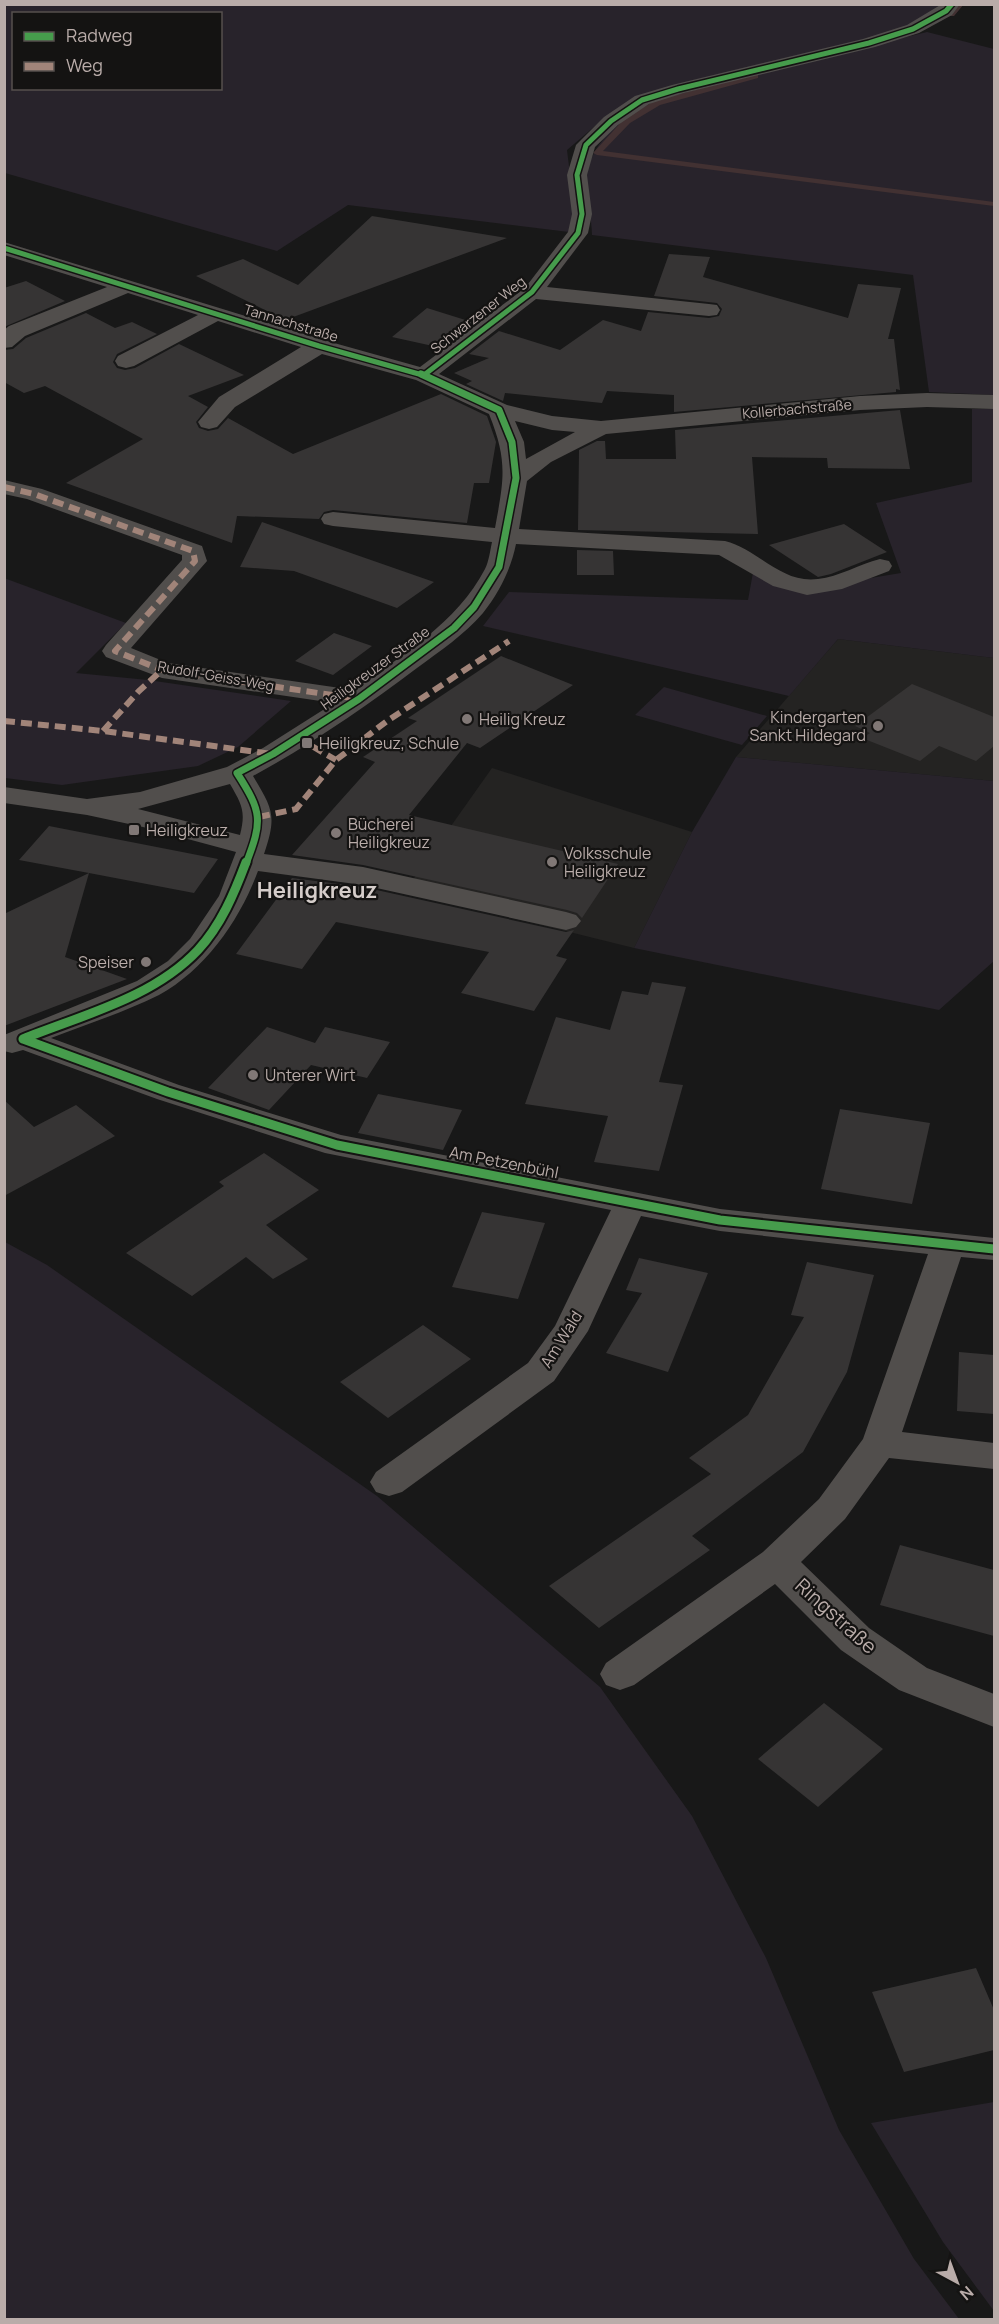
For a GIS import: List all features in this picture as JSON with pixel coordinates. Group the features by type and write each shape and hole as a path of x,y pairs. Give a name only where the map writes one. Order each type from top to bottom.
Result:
{"street":[{"name":"Schwarzener Weg","path":"424,375 532,292 578,233 582,214 577,175 586,145 611,121 642,100 678,89 869,43 914,29 946,12 952,4"},
{"name":"Tannachstraße","path":"4,248 319,346 424,375 499,410 552,423 601,428"},
{"path":"4,342 17,331 125,287"},
{"name":"Schwarzener Weg","path":"532,292 709,310"},
{"path":"126,361 216,314"},
{"path":"209,422 226,402 319,346"},
{"name":"Kollerbachstraße","path":"601,428 861,403 927,400 994,402"},
{"path":"499,410 512,442 516,478"},
{"path":"516,478 543,457 601,428"},
{"name":"Heiligkreuzer Straße","path":"87,807 142,800 237,773 282,748 359,699 454,628 474,607 499,567 516,478"},
{"name":"Rudolf-Geiss-Weg","path":"4,487 34,494 193,551 195,561 115,651 162,670 359,699"},
{"path":"333,519 506,536 724,548 754,567 802,587 818,587 879,566"},
{"path":"14,1042 148,988 179,968 201,945 234,896 259,817 255,803 237,773"},
{"name":"Heiligkreuzer Straße","path":"4,795 87,807 146,819 249,854 363,876 566,921"},
{"name":"Am Petzenbühl","path":"14,1042 337,1145 720,1220 994,1250"},
{"name":"Am Wald","path":"389,1482 541,1372 570,1331 631,1202"},
{"path":"620,1674 777,1562 832,1509 880,1443 948,1246"},
{"path":"880,1443 994,1456"},
{"name":"Ringstraße","path":"777,1562 855,1639 913,1679 994,1711"}],"shaded area":[{"path":"4,5 943,5 905,27 862,41 671,87 602,120 567,150 575,215 569,232 348,205 277,251 5,173"},
{"path":"927,32 994,49 994,395 929,392 913,275 592,235 587,180 591,158 610,132 636,112 681,92"},
{"path":"972,409 994,409 994,658 838,639 789,696 483,626 509,592 748,600 754,567 799,590 901,573 876,503 972,482"},
{"path":"4,578 126,623 76,673 148,680 291,701 238,747 198,766 62,785 5,778"},
{"name":"Kindergarten Sankt Hildegard","path":"838,639 994,658 994,781 736,757"},
{"path":"664,687 767,716 742,745 635,715"},
{"path":"736,757 994,781 994,961 939,1010 634,948 692,832"},
{"name":"Volksschule Heiligkreuz","path":"492,768 692,832 634,948 405,891"},
{"path":"5,1242 47,1265 377,1496 600,1687 692,1816 766,1958 839,2130 914,2259 959,2319 5,2319"},
{"path":"994,2102 994,2311 943,2242 871,2123"}],"building":[{"path":"372,216 507,238 277,323 261,318 269,312 196,276 243,259 298,285"},
{"path":"669,254 710,257 703,277 848,318 858,284 901,288 888,339 894,339 900,390 674,412 674,395 607,391 602,403 505,393 503,401 466,384 472,381 454,373 489,358 469,354 499,331 560,350 603,320 641,331 648,312 709,318 719,316 722,309 717,303 654,296"},
{"path":"26,281 65,301 4,327 4,288"},
{"path":"427,308 475,323 442,348 392,337"},
{"path":"86,313 115,328 132,322 157,334 117,354 113,362 117,368 125,370 135,368 179,344 244,375 188,396 208,407 196,422 199,428 208,431 218,429 228,418 293,454 441,394 487,416 496,442 489,483 474,483 467,523 333,510 324,512 319,519 237,516 232,543 66,483 143,439 45,386 24,393 4,382 4,350 13,349 26,338"},
{"path":"900,410 910,469 828,468 827,458 752,457 758,534 578,530 579,450 597,441 605,441 606,459 676,459 675,430"},
{"path":"262,522 434,582 397,608 294,571 240,567"},
{"path":"844,524 887,552 818,577 769,545"},
{"path":"577,550 613,551 614,575 577,575"},
{"path":"334,633 372,646 333,675 295,661"},
{"path":"501,656 573,685 480,748 467,743 409,815 618,864 582,918 577,913 567,910 363,865 292,855 375,762 363,757 417,721 408,718"},
{"path":"912,684 994,717 994,746 976,761 939,746 920,761 862,738 870,733 855,726"},
{"path":"49,826 218,859 194,893 19,860"},
{"path":"89,873 65,957 127,979 4,1026 4,914"},
{"path":"292,878 363,887 566,932 574,930 556,956 567,959 534,1011 461,993 489,952 336,922 302,969 236,954"},
{"path":"652,982 686,987 659,1082 683,1085 659,1171 594,1162 608,1116 525,1104 556,1017 610,1030 622,991 648,995"},
{"path":"267,1027 315,1043 325,1027 390,1042 367,1078 311,1065 269,1110 208,1088"},
{"path":"378,1094 462,1110 443,1150 358,1133"},
{"path":"4,1100 34,1127 76,1105 115,1136 4,1196"},
{"path":"840,1109 930,1123 912,1204 821,1189"},
{"path":"264,1153 319,1190 266,1225 308,1259 273,1279 246,1257 192,1296 126,1253 224,1186 219,1182"},
{"path":"482,1212 545,1223 518,1299 452,1287"},
{"path":"639,1258 708,1273 668,1372 606,1353 642,1293 626,1290"},
{"path":"807,1262 874,1275 847,1372 803,1452 692,1536 710,1550 599,1628 549,1586 711,1474 689,1458 748,1415 804,1317 791,1315"},
{"path":"423,1325 471,1359 388,1418 340,1382"},
{"path":"959,1352 994,1355 994,1414 957,1411"},
{"path":"900,1545 994,1570 994,1636 880,1605"},
{"path":"824,1703 883,1749 818,1807 758,1759"},
{"path":"976,1968 994,2010 994,2050 904,2072 872,1992"}],"waterway":[{"path":"952,15 961,4"},
{"path":"755,76 657,103 627,121 597,153 994,204"}],"marked path":[{"path":"4,487 34,494 193,551 195,561 115,651 162,670 359,699"},
{"path":"259,817 296,809 336,760 387,721 509,641"},
{"path":"103,731 139,691 162,670"},
{"path":"4,721 103,731 272,754"},
{"path":"298,738 336,760"}],"cycle path":[{"path":"424,375 532,292 578,233 582,214 577,175 586,145 611,121 642,100 678,89 869,43 913,29 946,11 952,4"},
{"path":"4,248 319,346 424,375 499,410 512,442 516,478 499,567 474,607 454,628 359,699 273,754 237,773 256,805 257,830 232,898 209,937 199,949 177,969 123,1000 23,1039"},
{"path":"23,1039 168,1092 337,1145 720,1220 994,1249"}],"place":[{"name":"Heilig Kreuz","path":"467,719"},
{"name":"Kindergarten Sankt Hildegard","path":"878,726"},
{"name":"Heiligkreuz, Schule","path":"307,743"},
{"name":"Heiligkreuz","path":"134,830"},
{"name":"Bücherei Heiligkreuz","path":"336,833"},
{"name":"Volksschule Heiligkreuz","path":"552,862"},
{"name":"Speiser","path":"146,962"},
{"name":"Unterer Wirt","path":"253,1075"}],"district":[{"name":"Heiligkreuz","path":"317,890"}]}
